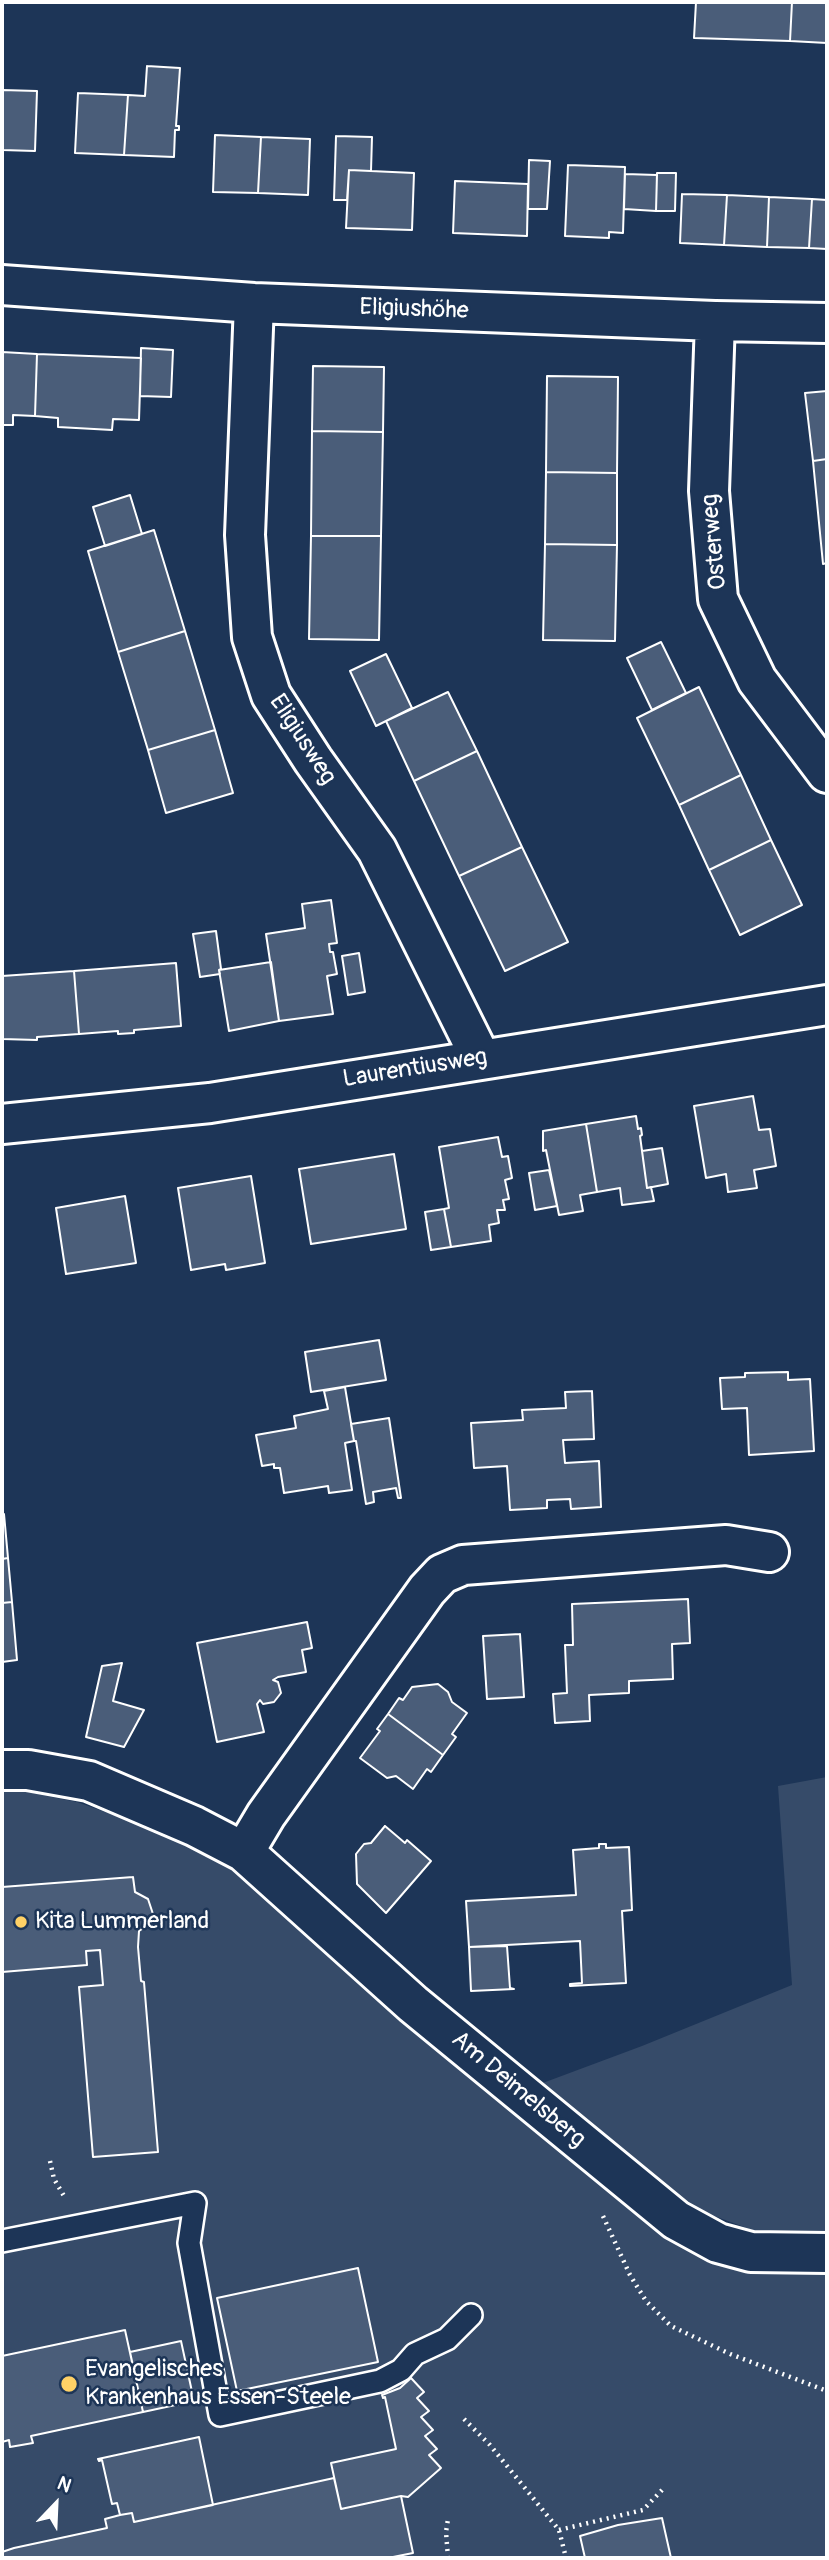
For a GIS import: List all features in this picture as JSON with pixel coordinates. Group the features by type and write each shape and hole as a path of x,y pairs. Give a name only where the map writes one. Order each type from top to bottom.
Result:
{"street":[{"name":"Eligiushöhe","path":"2,285 254,303 827,323"},
{"name":"Eligiusweg","path":"254,303 245,535 252,637 271,695 377,850 481,1059"},
{"name":"Osterweg","path":"715,321 709,491 718,599 757,680 827,773"},
{"name":"Laurentiusweg","path":"2,1124 210,1103 827,1004"},
{"path":"244,1852 282,1792 427,1590 442,1574 463,1565 726,1545 769,1552"},
{"name":"Am Deimelsberg","path":"2,1770 28,1770 89,1781 194,1826 244,1852 413,2004 676,2220 718,2243 751,2252 827,2253"}],"lane":[{"path":"2,2241 195,2203 189,2243 220,2416 380,2381 401,2370 415,2354 447,2339 471,2315"}],"path":[{"path":"611,2168 598,2201 630,2275 646,2301 671,2326 730,2354 827,2391"},
{"path":"464,2419 490,2445 559,2530 566,2558"},
{"path":"559,2530 643,2510 663,2490"},
{"path":"448,2519 448,2558"}],"shaded area":[{"path":"827,1777 827,2235 763,2234 709,2214 655,2181 524,2090 792,1985 778,1786"},
{"path":"2,1787 77,1802 156,1830 229,1867 410,2004 669,2224 827,2259 827,2558 2,2558"}],"building":[{"path":"696,2 792,2 790,41 694,38"},
{"path":"792,2 827,2 827,43 790,41"},
{"path":"147,66 180,68 176,126 179,126 179,130 175,130 174,157 124,155 128,95 145,96"},
{"path":"2,90 37,91 35,151 2,150"},
{"path":"78,93 128,95 124,155 75,153"},
{"path":"215,135 261,137 258,193 213,192"},
{"path":"336,136 372,137 371,171 349,170 347,200 334,200"},
{"path":"261,137 310,139 308,195 258,193"},
{"path":"529,160 550,161 547,209 528,209"},
{"path":"568,165 625,167 623,233 609,232 609,238 565,236"},
{"path":"349,170 414,173 412,230 346,228"},
{"path":"657,173 676,173 675,211 656,211"},
{"path":"625,174 657,175 656,211 624,209"},
{"path":"455,181 528,184 527,236 453,233"},
{"path":"682,194 727,195 724,245 680,243"},
{"path":"727,195 769,197 767,247 724,245"},
{"path":"769,197 812,199 809,248 767,247"},
{"path":"812,199 827,200 827,249 809,248"},
{"path":"141,348 173,350 171,397 140,396"},
{"path":"2,352 37,354 35,416 13,415 13,425 2,425"},
{"path":"37,354 141,358 139,420 113,419 112,430 58,427 58,418 35,416"},
{"path":"313,366 384,367 383,432 312,431"},
{"path":"547,376 618,377 617,473 546,472"},
{"path":"827,391 827,459 813,461 805,393"},
{"path":"312,431 383,432 381,536 311,536"},
{"path":"827,459 827,563 823,564 813,461"},
{"path":"546,472 617,473 617,545 545,544"},
{"path":"130,495 142,534 105,546 93,507"},
{"path":"154,530 185,631 118,652 88,551"},
{"path":"311,536 381,536 379,640 309,639"},
{"path":"545,544 617,545 615,641 543,640"},
{"path":"185,631 215,730 148,750 118,652"},
{"path":"661,642 686,693 652,710 627,658"},
{"path":"386,654 412,708 376,726 350,671"},
{"path":"699,687 741,775 679,805 637,718"},
{"path":"448,692 477,751 414,781 386,721"},
{"path":"215,730 233,793 166,813 148,750"},
{"path":"477,751 522,847 459,876 414,781"},
{"path":"741,775 771,840 709,870 679,805"},
{"path":"771,840 802,905 740,935 709,870"},
{"path":"522,847 568,942 505,971 459,876"},
{"path":"331,900 337,943 329,944 337,974 327,976 333,1014 279,1021 266,934 305,928 302,904"},
{"path":"216,931 220,974 200,977 193,934"},
{"path":"359,953 365,992 348,995 342,956"},
{"path":"271,962 279,1021 229,1031 219,970"},
{"path":"176,963 181,1026 134,1030 134,1033 118,1034 118,1031 79,1034 74,971"},
{"path":"74,971 79,1034 37,1037 37,1040 2,1039 2,976"},
{"path":"753,1096 759,1130 770,1129 776,1166 754,1170 757,1188 728,1192 726,1174 706,1178 694,1106"},
{"path":"636,1116 638,1129 641,1128 647,1188 651,1187 654,1201 622,1205 620,1188 597,1192 586,1124"},
{"path":"586,1124 597,1192 580,1195 583,1211 559,1215 546,1150 543,1151 543,1131"},
{"path":"498,1137 502,1157 508,1156 512,1178 505,1180 509,1199 503,1200 505,1210 497,1210 499,1223 489,1225 491,1241 451,1247 444,1209 449,1208 439,1147"},
{"path":"662,1148 668,1184 647,1188 642,1151"},
{"path":"394,1154 406,1229 311,1244 299,1169"},
{"path":"549,1170 557,1206 535,1210 529,1173"},
{"path":"251,1176 265,1263 226,1270 225,1264 191,1270 178,1188"},
{"path":"125,1196 136,1263 66,1274 56,1208"},
{"path":"444,1209 451,1247 431,1250 425,1212"},
{"path":"379,1340 386,1380 311,1392 305,1352"},
{"path":"788,1372 788,1380 810,1379 814,1451 749,1455 747,1408 722,1409 720,1378 745,1377 745,1373"},
{"path":"345,1387 354,1441 345,1443 352,1490 329,1493 328,1486 284,1493 280,1468 274,1468 274,1464 262,1466 256,1435 296,1428 294,1416 328,1409 324,1391"},
{"path":"592,1391 594,1439 563,1440 565,1463 599,1461 601,1507 571,1509 570,1499 547,1500 547,1508 510,1510 507,1466 474,1468 471,1423 523,1420 522,1410 566,1408 565,1392"},
{"path":"389,1418 401,1498 398,1498 396,1488 373,1492 374,1502 366,1504 351,1424"},
{"path":"2,1514 8,1558 2,1559"},
{"path":"8,1558 12,1602 2,1603 2,1559"},
{"path":"688,1599 690,1643 672,1644 673,1679 629,1681 629,1693 589,1695 590,1721 555,1723 553,1694 567,1693 565,1645 573,1645 572,1604"},
{"path":"12,1602 17,1660 2,1662 2,1603"},
{"path":"307,1622 312,1648 302,1650 306,1672 273,1680 278,1682 281,1693 274,1702 263,1704 260,1700 257,1704 264,1732 217,1742 197,1643"},
{"path":"520,1634 524,1697 487,1699 483,1636"},
{"path":"122,1663 113,1701 144,1710 124,1747 86,1737 102,1666"},
{"path":"438,1684 448,1692 452,1702 467,1713 452,1734 456,1737 443,1755 388,1714 399,1698 403,1700 412,1687"},
{"path":"388,1714 443,1755 431,1772 427,1769 413,1789 396,1776 387,1778 360,1758 380,1731 377,1729"},
{"path":"385,1826 405,1843 407,1840 431,1861 386,1913 357,1884 356,1854 364,1844 371,1843"},
{"path":"599,1844 606,1844 606,1848 629,1847 632,1910 622,1911 626,1983 570,1986 582,1983 580,1941 469,1947 466,1901 576,1895 573,1850 599,1848"},
{"path":"133,1877 135,1892 148,1899 153,1914 139,1931 138,1947 141,1981 144,1982 158,2152 93,2157 79,1987 103,1985 100,1950 86,1951 87,1965 2,1972 2,1887"},
{"path":"507,1946 510,1988 514,1989 471,1991 469,1947"},
{"path":"358,2268 378,2362 237,2391 217,2298"},
{"name":"Evangelisches Krankenhaus Essen-Steele","path":"125,2330 143,2412 31,2436 33,2443 10,2447 9,2440 2,2442 2,2356"},
{"path":"181,2341 194,2401 143,2412 130,2352"},
{"path":"411,2378 424,2392 417,2398 429,2411 421,2417 433,2430 425,2436 437,2449 429,2455 441,2468 408,2497 401,2496 341,2509 331,2463 396,2449 385,2397 382,2395 400,2388"},
{"path":"199,2437 213,2505 134,2522 132,2513 120,2515 117,2503 112,2504 102,2460 98,2459"},
{"path":"334,2478 341,2509 401,2496 413,2553 388,2558 2,2558 2,2552 14,2548 107,2528 105,2519 120,2515 132,2513 134,2522"},
{"path":"662,2518 671,2558 585,2558 580,2536 618,2525"}],"place":[{"name":"Kita Lummerland","path":"21,1922"},
{"name":"Evangelisches Krankenhaus Essen-Steele","path":"69,2384"}]}
